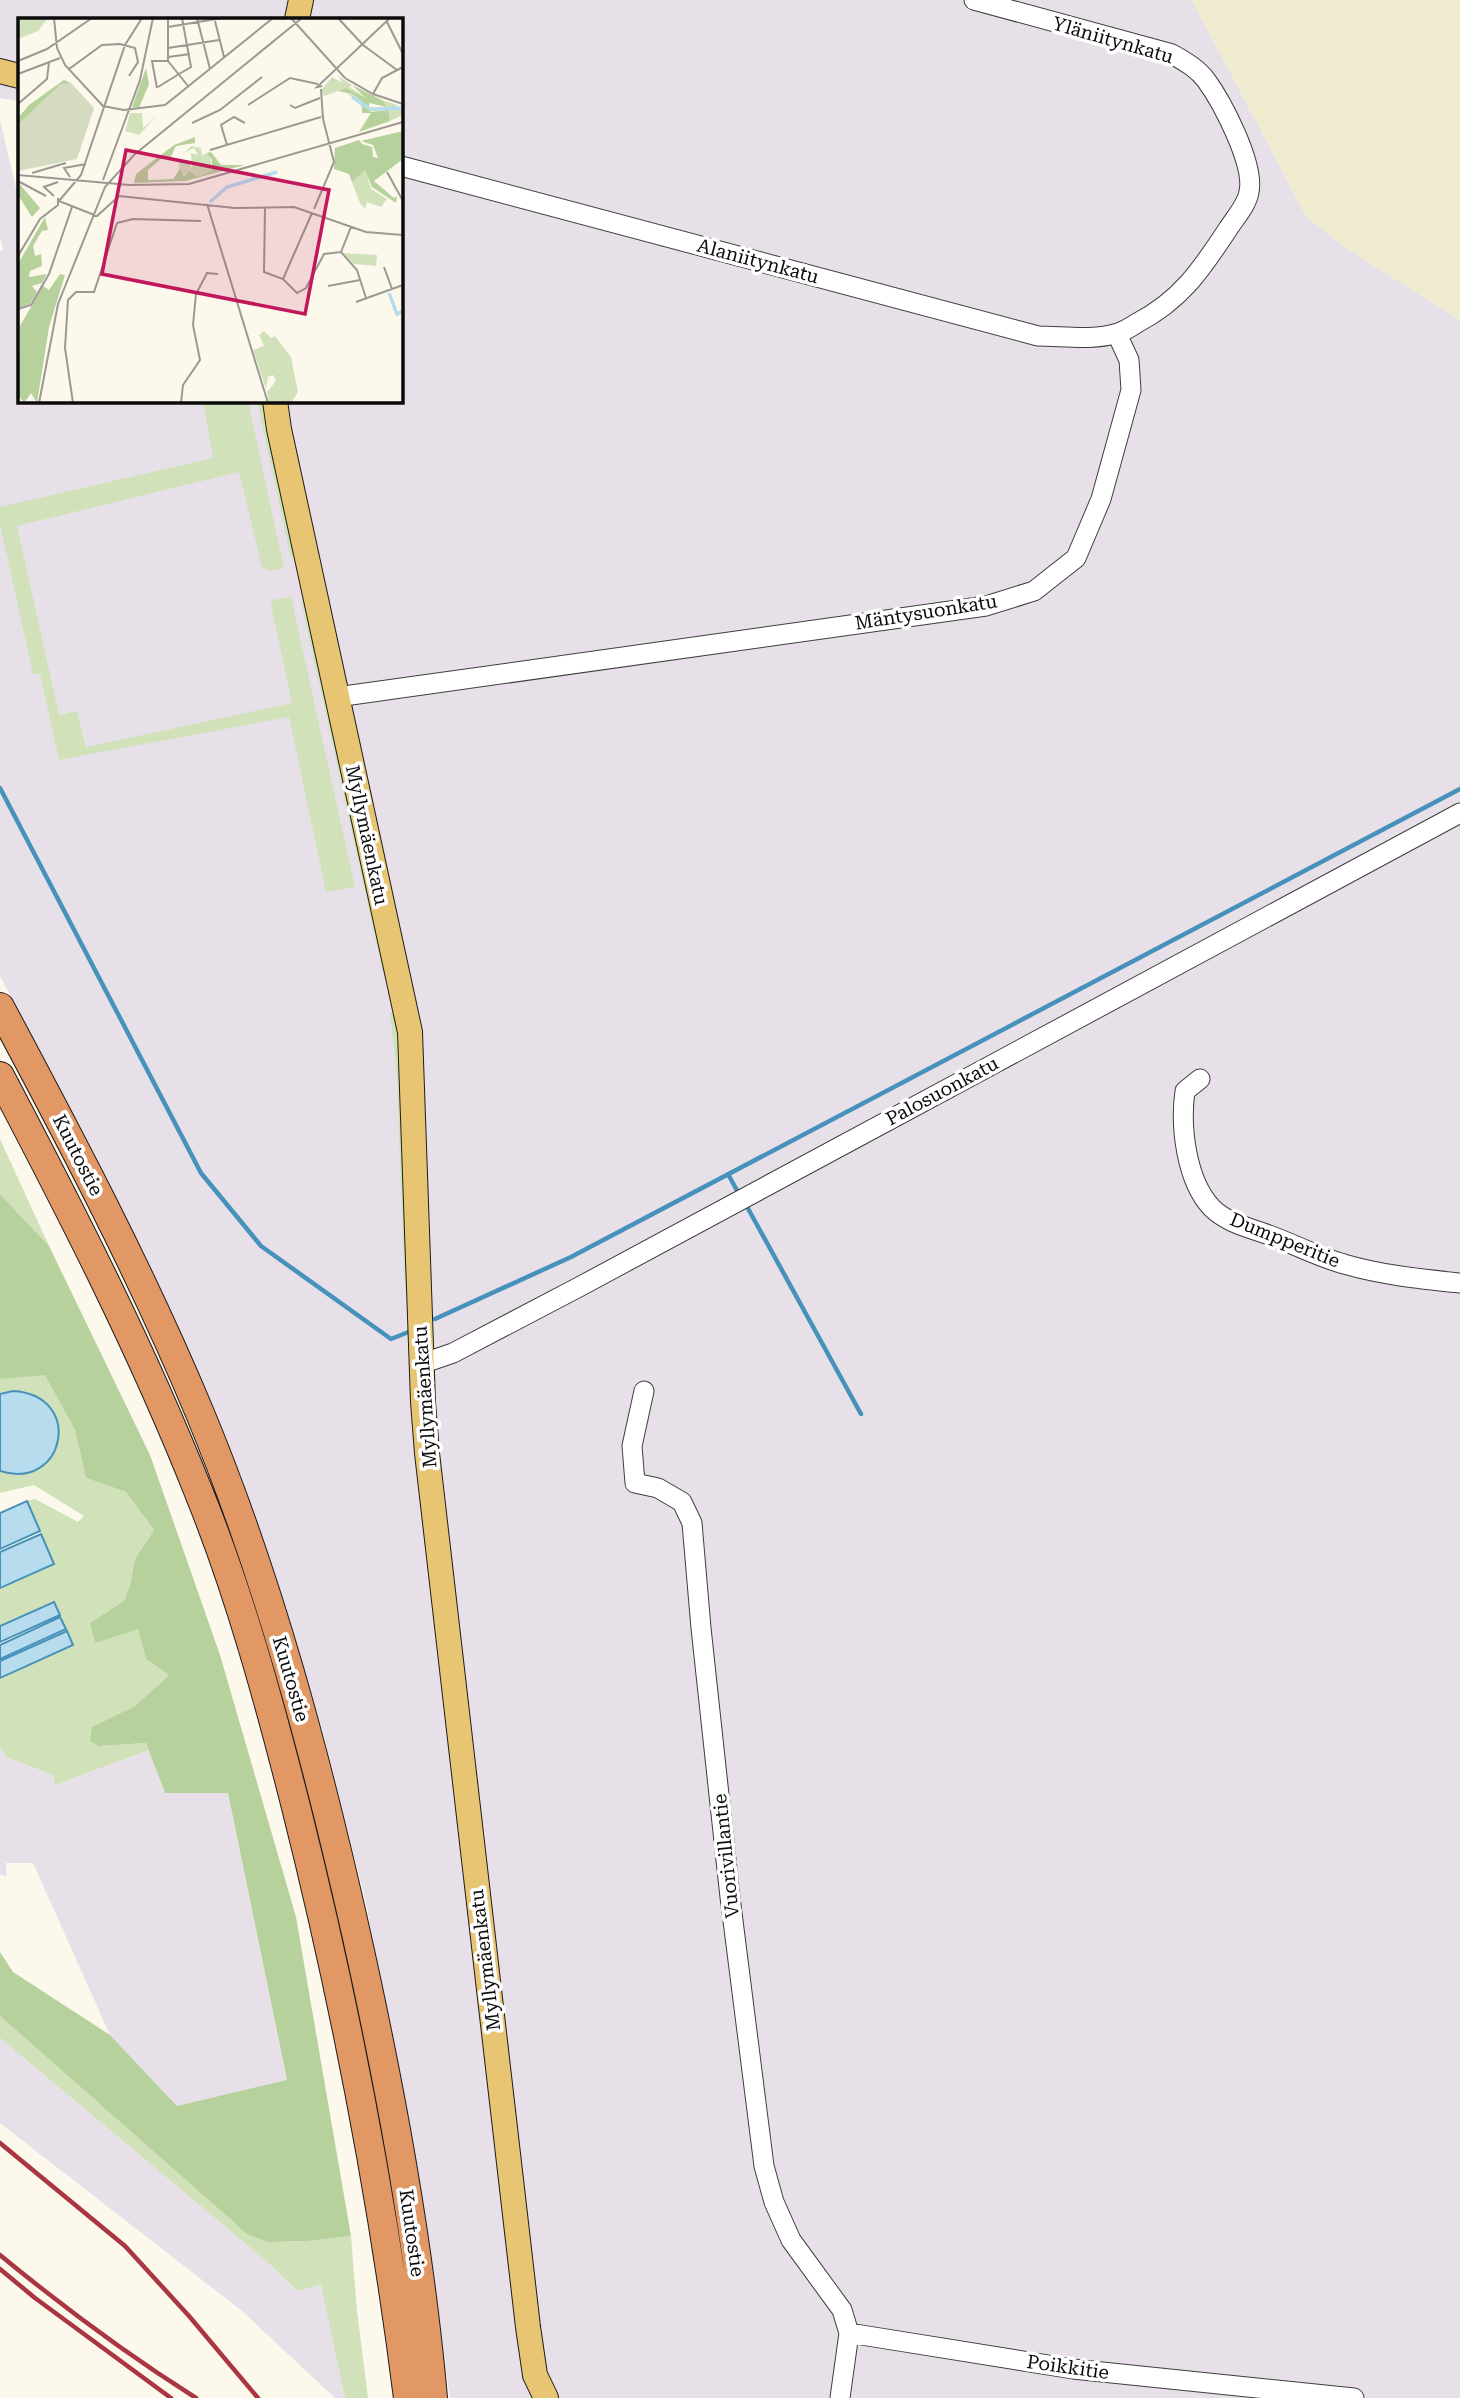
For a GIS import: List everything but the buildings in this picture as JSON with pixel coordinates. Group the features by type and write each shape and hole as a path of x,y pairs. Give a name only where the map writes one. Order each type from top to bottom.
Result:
{"highway":[{"name":"Kuutostie","path":"0,1007 139,1276 200,1411 255,1555 300,1706 340,1860 374,2016 401,2153 433,2398"},
{"name":"Kuutostie","path":"0,1076 109,1286 150,1376 201,1496 241,1610 275,1724 314,1878 346,2021 390,2263 408,2398"}],"main road":[{"path":"297,18 301,0"},
{"path":"0,71 18,76"},
{"name":"Myllymäenkatu","path":"275,402 410,1032 421,1364 433,1507 528,2327 535,2375 547,2398"}],"street":[{"name":"Yläniitynkatu","path":"974,0 1172,54 1190,64 1205,79 1240,143 1250,178 1249,195 1198,275 1173,300 1117,334"},
{"name":"Alaniitynkatu","path":"402,166 1038,335 1089,337 1117,334"},
{"name":"Mäntysuonkatu","path":"337,697 986,606 1034,591 1076,558 1101,499 1131,390 1129,360 1117,334"},
{"name":"Palosuonkatu","path":"421,1364 453,1353 567,1293 1460,813"},
{"name":"Dumpperitie","path":"1200,1079 1185,1091 1182,1111 1188,1158 1200,1189 1212,1208 1230,1221 1344,1264 1460,1283"},
{"name":"Vuorivillantie","path":"644,1391 632,1446 635,1483 658,1488 682,1502 692,1523 730,1897 764,2166 774,2202 791,2240 842,2310 849,2333"},
{"path":"840,2398 849,2333"},
{"name":"Poikkitie","path":"849,2333 1073,2369 1354,2398"}],"shaded area":[{"path":"0,0 1192,0 1306,216 1346,248 1460,320 1460,2398 450,2398 405,2099 365,1899 322,1729 271,1561 214,1409 156,1282 96,1157 0,976 0,251 3,250 0,237 0,120 18,197 18,402 402,402 402,18 18,18 18,101 0,98"},
{"path":"1192,0 1460,0 1460,320 1346,248 1306,216"},
{"path":"0,1747 6,1757 53,1775 55,1785 149,1750 165,1793 228,1793 287,2081 177,2106 110,2035 33,1863 6,1863 6,1877 0,1874"},
{"path":"0,2038 266,2261 296,2291 322,2285 345,2398 335,2398 242,2311 0,2123"}],"green space":[{"path":"203,402 248,402 284,568 269,571 262,567 239,472 17,526 59,715 77,711 86,747 292,703 271,606 272,600 291,597 355,887 326,892 289,717 59,760 40,674 33,674 0,524 0,507 213,458"},
{"path":"257,402 264,402 295,553 291,559"},
{"path":"305,601 389,973 383,973 301,602"},
{"path":"395,1012 404,1088 410,1295 406,1292 404,1274 397,1077 390,1013"},
{"path":"0,1139 49,1246 0,1194"},
{"path":"0,1194 49,1246 150,1455 220,1655 296,1917 351,2236 268,2242 247,2234 0,2016 0,1952 13,1972 110,2035 177,2106 287,2080 228,1793 165,1793 146,1743 99,1746 90,1741 92,1727 135,1706 169,1675 146,1659 138,1629 95,1643 90,1623 124,1601 135,1559 154,1530 126,1492 86,1478 75,1430 45,1375 0,1379"},
{"path":"45,1374 75,1430 86,1478 126,1492 154,1530 135,1559 124,1601 91,1623 95,1642 138,1628 146,1659 169,1675 135,1706 92,1727 99,1746 146,1743 149,1750 55,1785 53,1775 6,1757 0,1747 0,1678 73,1645 54,1602 0,1626 0,1588 54,1564 27,1501 35,1499 78,1522 84,1516 34,1485 0,1493 0,1379"},
{"path":"0,2016 247,2234 268,2242 351,2236 368,2398 345,2398 321,2285 297,2291 266,2261 0,2038"}],"water":[{"path":"13,1391 36,1396 50,1408 58,1424 58,1440 52,1456 40,1468 22,1474 0,1471 0,1394"},
{"path":"27,1501 40,1531 0,1549 0,1513"},
{"path":"41,1534 54,1564 0,1588 0,1552"},
{"path":"54,1602 60,1615 0,1642 0,1626"},
{"path":"60,1617 66,1629 0,1659 0,1645"},
{"path":"67,1631 73,1645 0,1678 0,1661"}],"waterway":[{"path":"0,788 201,1173 261,1246 391,1339 411,1331"},
{"path":"435,1319 571,1257 1460,789"},
{"path":"728,1174 740,1196"},
{"path":"745,1203 861,1414"}],"railway":[{"path":"0,2143 125,2246 258,2398"},
{"path":"0,2255 96,2330 196,2398"},
{"path":"0,2269 171,2398"}]}
